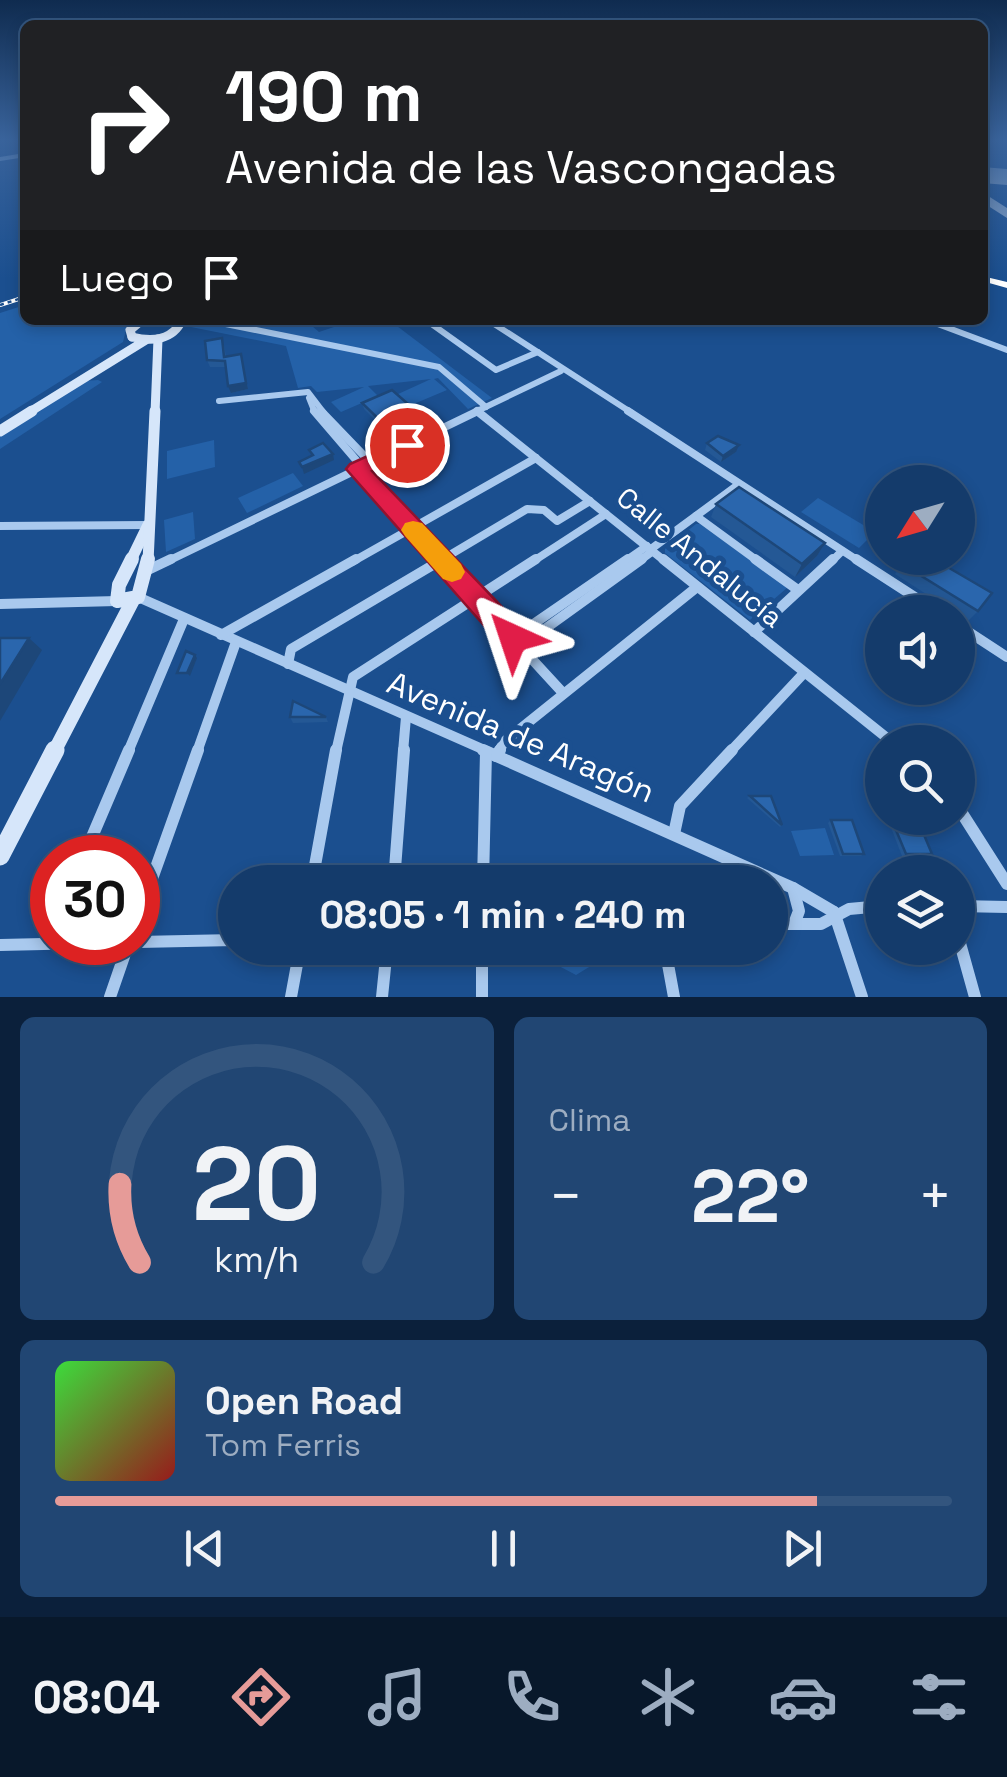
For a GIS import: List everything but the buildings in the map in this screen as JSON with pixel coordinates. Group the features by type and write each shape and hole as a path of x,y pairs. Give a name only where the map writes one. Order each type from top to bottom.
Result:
{"street":[{"path":"132,337 130,330 136,325"},
{"path":"0,432 152,339 176,332 180,325"},
{"name":"Calle Andalucía","path":"231,325 440,367 536,458 870,725"},
{"path":"433,325 496,370 538,352"},
{"path":"496,325 911,595"},
{"path":"940,325 1007,350"},
{"path":"0,424 132,337 152,339"},
{"path":"0,856 148,567 152,339"},
{"path":"130,565 148,567 561,370"},
{"path":"218,401 308,392 316,414 364,466 412,528 564,694"},
{"path":"220,635 536,458"},
{"path":"524,650 531,639 738,485"},
{"path":"288,664 292,649 527,509 544,510 556,521 590,501"},
{"path":"315,865 353,677 606,514"},
{"path":"696,516 798,590"},
{"path":"0,526 148,526"},
{"path":"129,600 118,585 148,526"},
{"path":"513,638 650,549"},
{"path":"754,632 842,551"},
{"path":"485,865 491,754 697,587"},
{"path":"0,604 129,600"},
{"name":"Avenida de Aragón","path":"129,600 184,619 674,834 794,888 834,912"},
{"path":"93,835 184,619"},
{"path":"975,636 1007,657"},
{"path":"160,856 236,642"},
{"path":"674,834 680,806 804,673"},
{"path":"395,865 406,717"},
{"path":"975,834 1007,884"},
{"path":"794,888 799,911 794,924"},
{"path":"820,924 834,912 865,906"},
{"path":"975,906 1007,907"},
{"path":"834,912 862,997"},
{"path":"788,924 820,924 841,937"},
{"path":"0,945 30,940"},
{"path":"160,941 218,940"},
{"path":"110,997 123,965"},
{"path":"291,997 297,965"},
{"path":"382,997 385,965"},
{"path":"482,965 482,997"},
{"path":"669,965 674,997"},
{"path":"966,965 975,997"}],"shaded area":[{"path":"20,307 20,325 128,325 123,342 0,419 0,313"},
{"path":"311,325 319,332 340,325 396,325 492,398 468,409 438,378 434,379 447,390 409,406 396,395 431,379 368,386 378,396 341,412 331,402 364,387 317,392 311,386 298,388 286,346 191,327"},
{"path":"85,381 102,382 0,449 0,435"},
{"path":"214,440 215,467 167,479 167,451"},
{"path":"293,473 303,486 247,513 238,498"},
{"path":"818,498 865,526 865,542 859,548 801,512"},
{"path":"193,512 195,539 166,552 164,520"},
{"path":"696,524 788,587 750,620 665,553"},
{"path":"825,828 834,855 800,856 791,831"},
{"path":"557,965 592,965 576,975"}],"taxiway":[{"path":"988,200 1007,214"}],"railway":[{"path":"0,305 20,299"}],"slow traffic":[{"path":"413,530 452,572"}],"route":[{"path":"407,445 357,469 513,638"}]}
